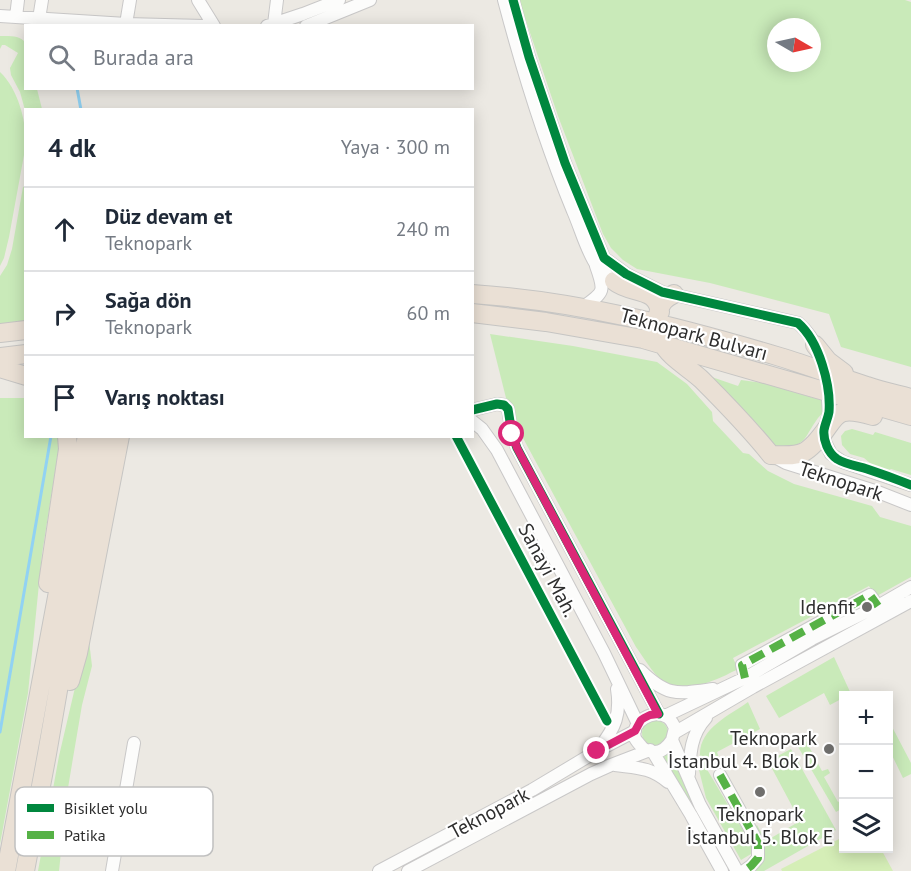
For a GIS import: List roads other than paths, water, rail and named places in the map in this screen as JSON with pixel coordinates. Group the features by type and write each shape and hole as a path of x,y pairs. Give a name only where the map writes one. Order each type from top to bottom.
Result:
{"highway":[{"path":"614,281 654,297 659,306 658,317 662,344 671,355 716,394 771,455 789,456 804,452 817,441 836,415 843,412 853,412 911,427"},
{"name":"Teknopark Bulvarı","path":"474,294 527,298 658,317 824,370 866,386 911,398"},
{"path":"658,317 662,304 674,294"},
{"name":"Teknopark Bulvarı","path":"474,313 569,325 626,335 911,416"},
{"path":"0,333 24,330"},
{"path":"815,345 838,370 866,386"},
{"path":"0,357 24,354"},
{"path":"0,368 24,375"},
{"path":"27,760 44,610 68,449 67,438"},
{"path":"22,787 87,438"},
{"path":"41,787 102,438"},
{"path":"47,754 78,653 120,438"},
{"path":"6,871 15,823"},
{"path":"25,871 28,856"}],"street":[{"path":"16,17 18,0"},
{"path":"39,19 42,0"},
{"path":"0,16 126,24 130,0"},
{"path":"198,0 213,24"},
{"path":"270,24 277,0"},
{"path":"273,24 338,0"},
{"path":"311,24 370,0"},
{"path":"504,0 586,246 598,268 614,281"},
{"path":"513,0 525,58"},
{"path":"560,166 604,258 626,274 662,292 792,320 804,328 815,345 824,370 829,413 824,431"},
{"path":"583,307 599,295 602,286 592,256"},
{"name":"Teknopark","path":"474,410 497,404 504,405 508,409 517,448 662,715"},
{"name":"Teknopark","path":"474,423 482,429 497,450 584,613 637,727 635,738 644,750 651,751 674,786 722,871"},
{"name":"Teknopark","path":"824,431 828,449 836,459 911,485"},
{"name":"Teknopark","path":"771,455 786,463 878,492 911,505"},
{"name":"Teknopark","path":"662,715 745,678 812,639 911,587"},
{"name":"Teknopark","path":"673,737 727,702 911,601"},
{"name":"Teknopark","path":"630,659 658,686 672,692 686,693 726,687"},
{"name":"Teknopark","path":"597,751 611,733 617,717 618,698 615,676"},
{"name":"Teknopark","path":"689,778 690,747 696,731 708,716 727,702"},
{"name":"Teknopark","path":"380,871 532,790 618,740 650,715 662,715 669,718 675,728 668,747 610,765 408,871"},
{"name":"Teknopark","path":"673,737 700,805 736,871"},
{"path":"618,740 627,759"},
{"path":"126,787 134,743"},
{"name":"Teknopark","path":"610,765 658,773 674,786"},
{"path":"720,775 758,843 758,858 744,871"},
{"path":"112,871 115,856"}],"waterway":[{"path":"77,90 81,108"},
{"path":"0,732 51,438"}],"place":[{"name":"Idenfit","path":"867,607"},
{"name":"Teknopark İstanbul 4. Blok D","path":"829,749"},
{"name":"Teknopark İstanbul 5. Blok E","path":"760,792"}]}
